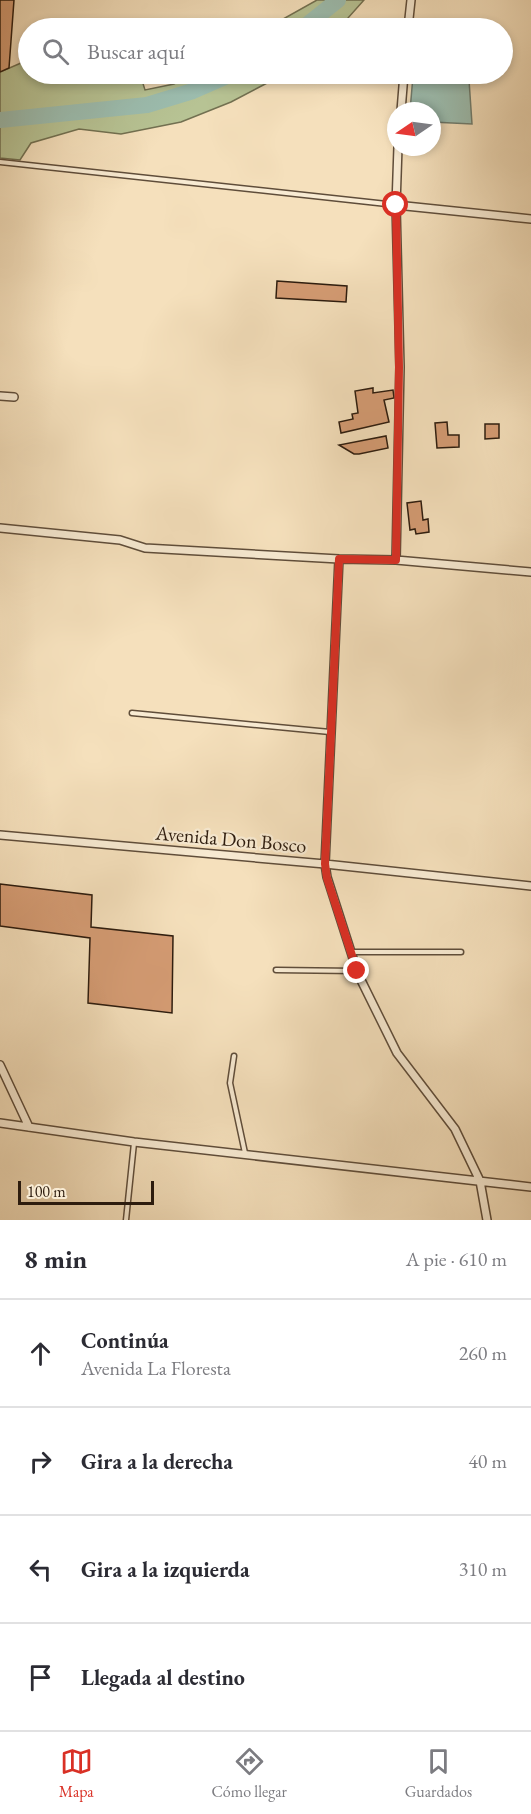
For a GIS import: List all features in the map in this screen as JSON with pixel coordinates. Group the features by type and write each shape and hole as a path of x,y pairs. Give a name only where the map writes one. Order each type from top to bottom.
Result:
{"street":[{"path":"409,18 411,0"},
{"path":"402,102 403,84"},
{"path":"396,560 399,378 396,205 398,156"},
{"path":"396,205 531,219"},
{"path":"0,396 14,397"},
{"path":"0,528 120,540 145,548 396,560 531,572"},
{"path":"339,559 325,864 327,878 357,971 397,1053 455,1129 480,1181 487,1220"},
{"name":"Avenida Don Bosco","path":"0,835 325,864 531,886"},
{"path":"0,1065 29,1127"},
{"path":"0,1123 134,1142 531,1187"}],"lane":[{"path":"0,162 396,205"},
{"path":"132,712 331,732"},
{"path":"351,952 461,952"},
{"path":"276,970 357,971"},
{"path":"234,1056 230,1083 245,1153"},
{"path":"126,1220 134,1142"}],"green space":[{"path":"317,0 364,0 348,18 285,18"},
{"path":"18,64 18,84 143,84 145,90 174,84 265,84 231,102 181,122 121,134 79,129 31,143 20,160 0,158 0,72"}],"shaded area":[{"path":"412,84 469,84 472,124 441,122 441,102 411,102"}],"building":[{"path":"0,0 14,0 9,68 0,72"},
{"path":"277,281 347,286 346,302 276,298"},
{"path":"373,388 373,393 393,390 394,398 384,400 389,422 341,433 339,422 353,419 352,414 358,413 355,391"},
{"path":"447,422 448,435 459,435 459,447 437,448 435,423"},
{"path":"485,424 499,424 499,438 485,439"},
{"path":"386,436 388,448 359,454 354,454 339,445"},
{"path":"421,501 423,520 428,519 429,532 416,534 415,529 410,530 407,503"},
{"path":"0,884 92,895 91,927 173,936 172,1013 88,1003 90,938 0,926"}],"waterway":[{"path":"316,18 338,0"},
{"path":"0,120 147,105 209,84"}],"route":[{"path":"357,971 327,878 325,864 339,559 396,560 399,367 396,205"}]}
